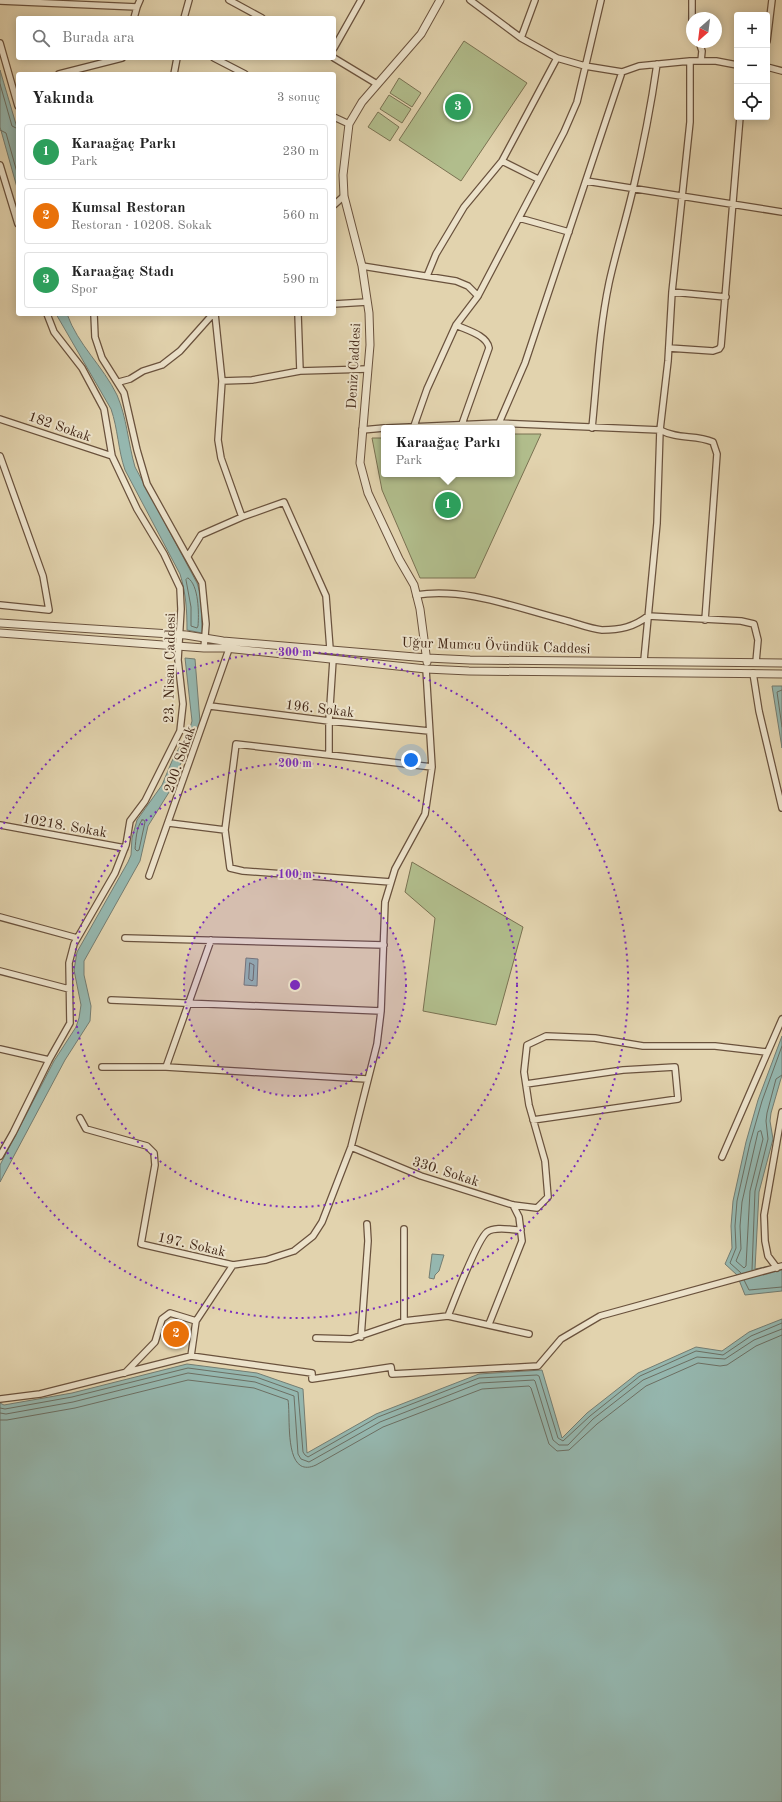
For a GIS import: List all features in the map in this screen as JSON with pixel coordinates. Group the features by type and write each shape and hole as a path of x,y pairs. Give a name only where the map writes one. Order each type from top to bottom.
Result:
{"street":[{"path":"135,16 140,0"},
{"path":"185,16 189,0"},
{"path":"229,0 258,16"},
{"path":"336,44 361,0"},
{"name":"Deniz Caddesi","path":"426,669 427,658 414,585 399,559 368,493 360,463 370,345 367,302 362,266 344,196 343,175 349,124 362,102 421,34 440,0"},
{"path":"470,0 521,38 557,58 585,66 622,72 639,66 690,61 716,61 734,64"},
{"path":"478,6 480,0"},
{"path":"521,38 535,0"},
{"path":"414,425 427,389 456,325 478,296 564,132 577,102 601,0"},
{"path":"692,0 692,12"},
{"path":"770,16 772,0"},
{"path":"0,1 137,7"},
{"path":"0,43 15,85"},
{"path":"700,61 702,51 701,48"},
{"path":"427,276 440,247 464,207 502,161 557,58"},
{"path":"336,59 377,84"},
{"path":"67,72 114,60"},
{"path":"174,72 177,60"},
{"path":"218,60 240,72"},
{"path":"644,660 657,523 660,430 669,348 672,292 690,122 690,61"},
{"path":"592,428 597,381 599,341 610,283 633,189 650,110 657,64"},
{"path":"770,68 782,71"},
{"path":"500,422 525,363 555,267 569,232 596,146 622,72"},
{"path":"336,118 349,124"},
{"path":"669,348 713,352 722,346 740,120"},
{"path":"502,161 538,179"},
{"path":"0,165 16,217"},
{"path":"586,181 782,212"},
{"path":"336,203 344,196"},
{"path":"519,218 569,232"},
{"path":"362,266 456,281 468,286 478,296"},
{"path":"672,292 726,297"},
{"path":"336,304 367,302"},
{"name":"23. Nisan Caddesi","path":"0,1156 14,1133 49,1060 70,1023 69,963 74,944 115,873 125,848 130,821 145,801 180,731 183,704 178,660 183,635 180,588 164,554 137,509 112,456 104,409 82,368 54,332 48,316"},
{"path":"94,316 95,337 102,358 119,382 124,393 137,450 147,484 202,583 206,624 202,637 201,648"},
{"path":"119,382 130,380 143,371 162,365 180,351 212,316"},
{"path":"214,316 222,381 218,440 221,458 242,517"},
{"path":"298,316 300,371"},
{"path":"456,325 480,336 488,344 489,348 462,424"},
{"path":"222,381 252,380 300,371 368,369"},
{"name":"182 Sokak","path":"0,418 112,456"},
{"path":"438,425 500,422 592,428 660,430 681,438 706,439 713,442 716,451 705,620"},
{"path":"362,430 381,428"},
{"path":"0,456 43,576 49,610 0,605"},
{"path":"188,556 201,535 242,517 284,502 326,596 330,649"},
{"path":"416,595 434,592 466,595 601,630 638,624 648,616 741,621 754,624 758,640 756,662"},
{"path":"0,623 183,635"},
{"path":"0,632 182,646"},
{"name":"Uğur Mumcu Övündük Caddesi","path":"183,635 223,640 427,658 782,663"},
{"name":"Uğur Mumcu Övündük Caddesi","path":"182,646 229,649 426,669 477,671 782,674"},
{"name":"200. Sokak","path":"149,876 169,823 229,649"},
{"path":"329,755 329,721 333,660"},
{"path":"351,1147 377,1044 381,1012 385,902 395,869 425,814 432,767 426,669"},
{"path":"752,673 759,712 782,808"},
{"name":"196. Sokak","path":"210,706 329,721 429,731"},
{"path":"391,882 243,871 230,868 225,830 236,744 432,767"},
{"path":"169,823 225,830"},
{"name":"10218. Sokak","path":"0,825 125,848"},
{"path":"0,917 77,938"},
{"path":"125,938 384,945"},
{"path":"166,1067 187,1003 211,940"},
{"path":"0,971 69,989"},
{"path":"111,1000 381,1012"},
{"path":"722,1157 782,1019"},
{"path":"526,1084 623,1070 675,1066 678,1099 533,1120 526,1084 524,1072 527,1045 546,1036 595,1038 643,1046 715,1046 767,1052"},
{"path":"0,1049 49,1060"},
{"path":"102,1067 166,1067 367,1079"},
{"path":"0,1399 40,1394 191,1356 312,1373 312,1379 391,1367 392,1374 538,1366 561,1339 600,1316 779,1267 768,1256 765,1241 764,1216 782,1112"},
{"name":"197. Sokak","path":"80,1118 86,1129 146,1146 154,1154 155,1165 141,1244 233,1265 266,1260 294,1250 313,1236 322,1222 351,1147"},
{"name":"330. Sokak","path":"351,1147 421,1176 513,1204 537,1208 548,1197 545,1161 533,1120"},
{"path":"489,1324 522,1240 519,1217 513,1204"},
{"path":"361,1337 368,1241 367,1224"},
{"path":"404,1229 404,1321"},
{"path":"448,1316 474,1255 486,1233 492,1230 521,1230"},
{"path":"191,1356 196,1321 233,1265"},
{"path":"124,1374 155,1342 162,1319 170,1313 196,1321"},
{"path":"316,1338 351,1340 404,1321 448,1316 529,1334"}],"green space":[{"path":"464,41 527,83 461,181 399,140"},
{"path":"399,78 421,93 412,107 390,93"},
{"path":"389,95 411,109 402,123 380,109"},
{"path":"378,112 399,127 390,141 368,127"},
{"path":"515,434 541,434 475,578 420,578 382,490 372,438 381,438 381,477 515,477"},
{"path":"412,862 523,927 496,1025 423,1011 435,918 405,892"}],"water":[{"path":"0,70 16,124 16,184 0,127"},
{"path":"57,316 68,316 77,336 105,374 117,395 123,413 135,467 197,583 201,596 202,633 187,630 186,602 180,574 125,470 111,409"},
{"path":"185,658 195,659 200,722 196,737 180,765 171,789 148,826 140,861 84,961 84,975 91,1006 90,1021 65,1060 0,1182 0,1165 54,1061 76,1027 81,1005 74,970 77,952 128,862 131,855 132,838 137,820 162,785 172,761 190,728 192,721"},
{"path":"772,686 782,686 782,748"},
{"path":"246,958 258,959 257,986 244,985"},
{"path":"782,1036 782,1075 770,1121 773,1139 759,1192 755,1269 782,1264 782,1291 745,1295 737,1275 725,1264 732,1248 731,1226 733,1201 746,1142 758,1100"},
{"path":"432,1254 444,1255 439,1271 435,1275 434,1279 429,1278"},
{"path":"782,1319 782,1802 0,1802 0,1403 4,1405 72,1393 187,1364 257,1373 303,1389 307,1453 376,1414 479,1374 542,1370 562,1438 587,1413 638,1373 696,1347 722,1351 749,1332"}],"place":[{"name":"Karaağaç Stadı","path":"458,107"},
{"name":"Karaağaç Parkı","path":"448,505"},
{"name":"Kumsal Restoran","path":"176,1334"}]}
